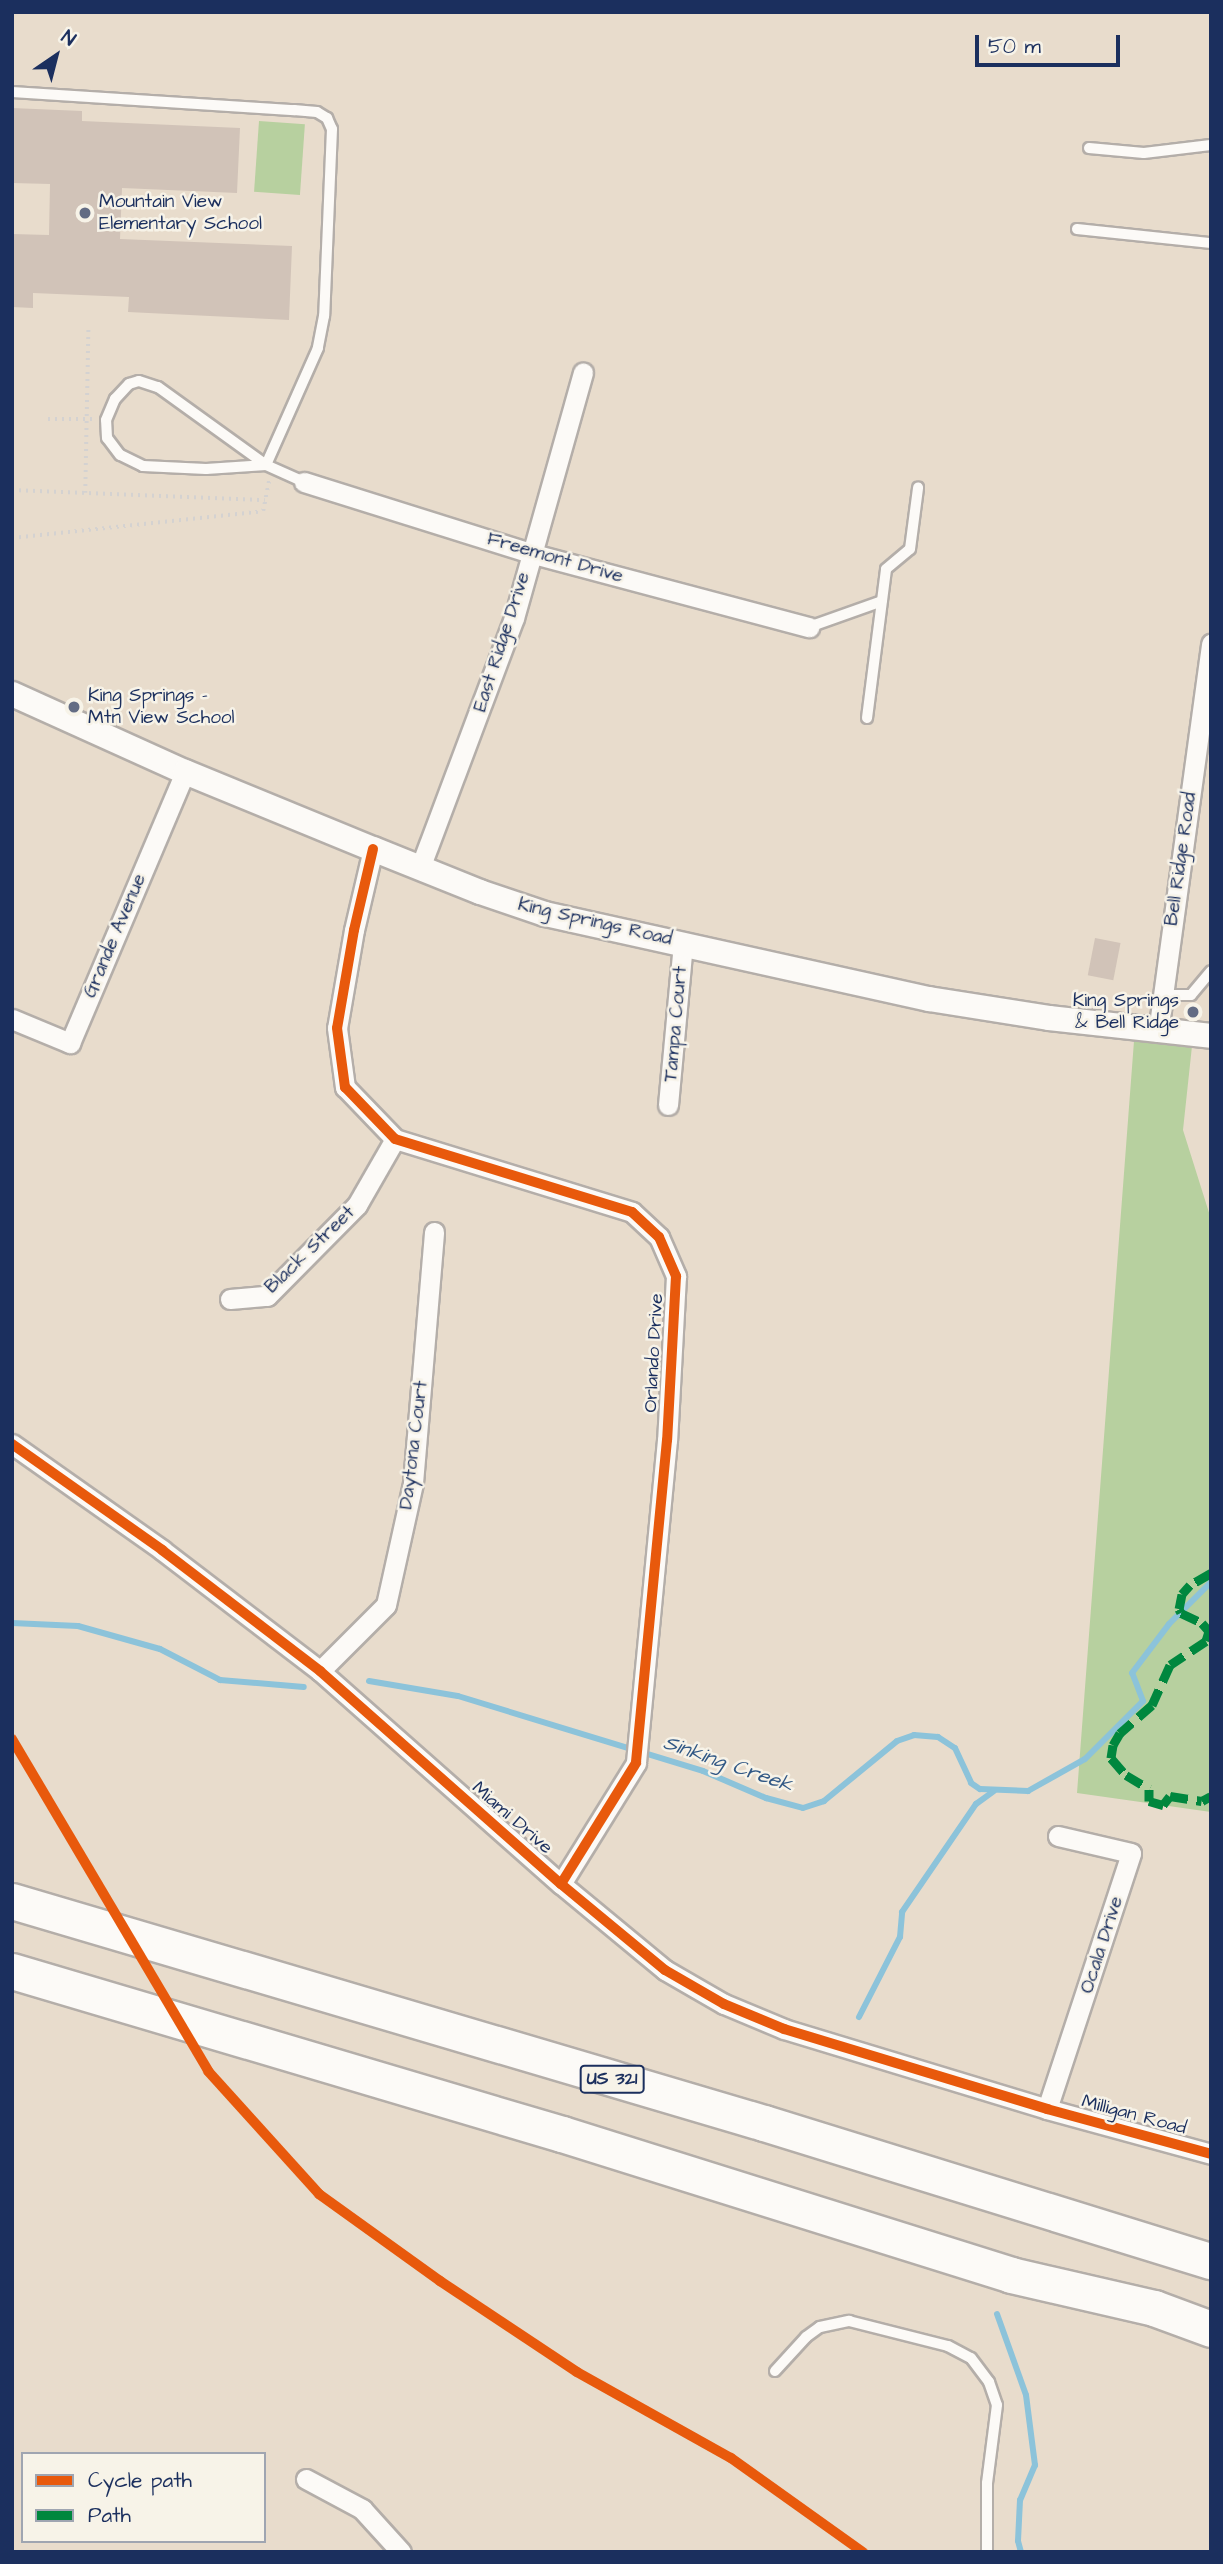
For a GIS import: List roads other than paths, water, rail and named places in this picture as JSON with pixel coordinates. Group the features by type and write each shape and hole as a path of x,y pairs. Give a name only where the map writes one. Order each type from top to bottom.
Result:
{"highway":[{"name":"US 321","path":"21,1903 764,2123 1211,2261"},
{"path":"19,1974 562,2134 1011,2275 1153,2308 1211,2329"}],"street":[{"name":"East Ridge Drive","path":"420,868 514,618 530,553 583,372"},
{"name":"Freemont Drive","path":"304,482 530,553 809,626"},
{"name":"Bell Ridge Road","path":"1158,1032 1211,644"},
{"name":"King Springs Road","path":"12,695 185,772 480,892 545,914 929,999 1158,1032 1211,1035"},
{"name":"Grande Avenue","path":"12,1019 70,1043 185,772"},
{"name":"Orlando Drive","path":"373,849 354,930 337,1028 345,1087 395,1139 632,1212 659,1237 676,1276 667,1440 636,1763 561,1884"},
{"name":"Tampa Court","path":"668,1105 683,943"},
{"name":"Black Street","path":"230,1299 267,1296 357,1205 395,1139"},
{"name":"Daytona Court","path":"320,1671 386,1605 413,1483 434,1232"},
{"name":"Miami Drive","path":"12,1444 162,1550 320,1671 561,1884 666,1970 724,2004 784,2029 1047,2109"},
{"name":"Ocala Drive","path":"1047,2109 1131,1853 1058,1836"},
{"name":"Milligan Road","path":"1047,2109 1211,2154"},
{"path":"306,2479 362,2509 401,2552"}],"lane":[{"path":"12,92 294,110 317,112 327,118 332,130 324,316 318,348 268,466"},
{"path":"1089,148 1144,153 1211,145"},
{"path":"1077,229 1211,243"},
{"path":"268,466 206,469 143,466 120,455 107,438 106,419 121,390 139,381 158,387 268,466 304,482"},
{"path":"867,718 886,569 910,549 918,488"},
{"path":"809,626 882,601"},
{"path":"1162,995 1191,995 1211,971"},
{"path":"775,2371 806,2337 820,2327 849,2321 948,2346 971,2358 989,2382 997,2405 988,2483 987,2552"}],"waterway":[{"name":"Sinking Creek","path":"369,1681 458,1696 703,1771 766,1798 803,1808 824,1801 897,1741 914,1735 938,1737 955,1748 971,1783 980,1789 1028,1791 1085,1759 1143,1701 1132,1673 1169,1624 1211,1582"},
{"name":"Sinking Creek","path":"12,1623 78,1626 160,1649 220,1680 304,1687"},
{"path":"859,2017 900,1937 902,1912 976,1804 994,1791"},
{"path":"997,2314 1026,2395 1035,2465 1020,2500 1018,2541 1021,2552"}],"place":[{"name":"Mountain View Elementary School","path":"85,213"},
{"name":"King Springs - Mtn View School","path":"74,707"},
{"name":"King Springs & Bell Ridge","path":"1193,1012"}]}
